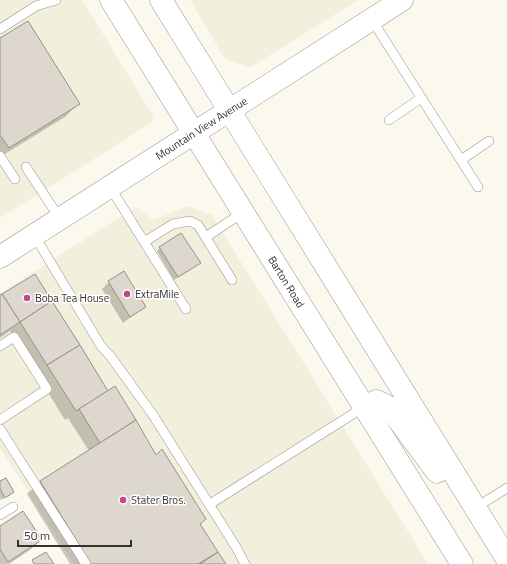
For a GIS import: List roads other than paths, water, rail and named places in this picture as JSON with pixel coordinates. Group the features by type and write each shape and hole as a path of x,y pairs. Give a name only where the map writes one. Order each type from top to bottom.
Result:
{"main road":[{"name":"Barton Road","path":"111,0 242,213 462,564"},
{"path":"161,0 507,560"},
{"name":"Mountain View Avenue","path":"0,257 402,0"},
{"path":"364,407 376,401 389,407 436,471 478,514"}],"lane":[{"path":"0,29 36,6 56,0"},
{"path":"372,19 478,187"},
{"path":"389,120 421,98"},
{"path":"461,160 489,141"},
{"path":"0,156 15,179"},
{"path":"26,167 60,219"},
{"path":"110,187 186,309"},
{"path":"206,237 242,213"},
{"path":"144,242 173,224 190,221 198,225 232,280"},
{"path":"34,235 101,346 111,357 153,415 236,546 245,564"},
{"path":"0,346 14,337 47,389 0,420"},
{"path":"210,504 364,407"},
{"path":"0,429 86,564"},
{"path":"478,514 507,488"},
{"path":"0,515 13,507"}],"place":[{"name":"ExtraMile","path":"127,294"},
{"name":"Boba Tea House","path":"27,298"},
{"name":"Stater Bros.","path":"123,500"}]}
